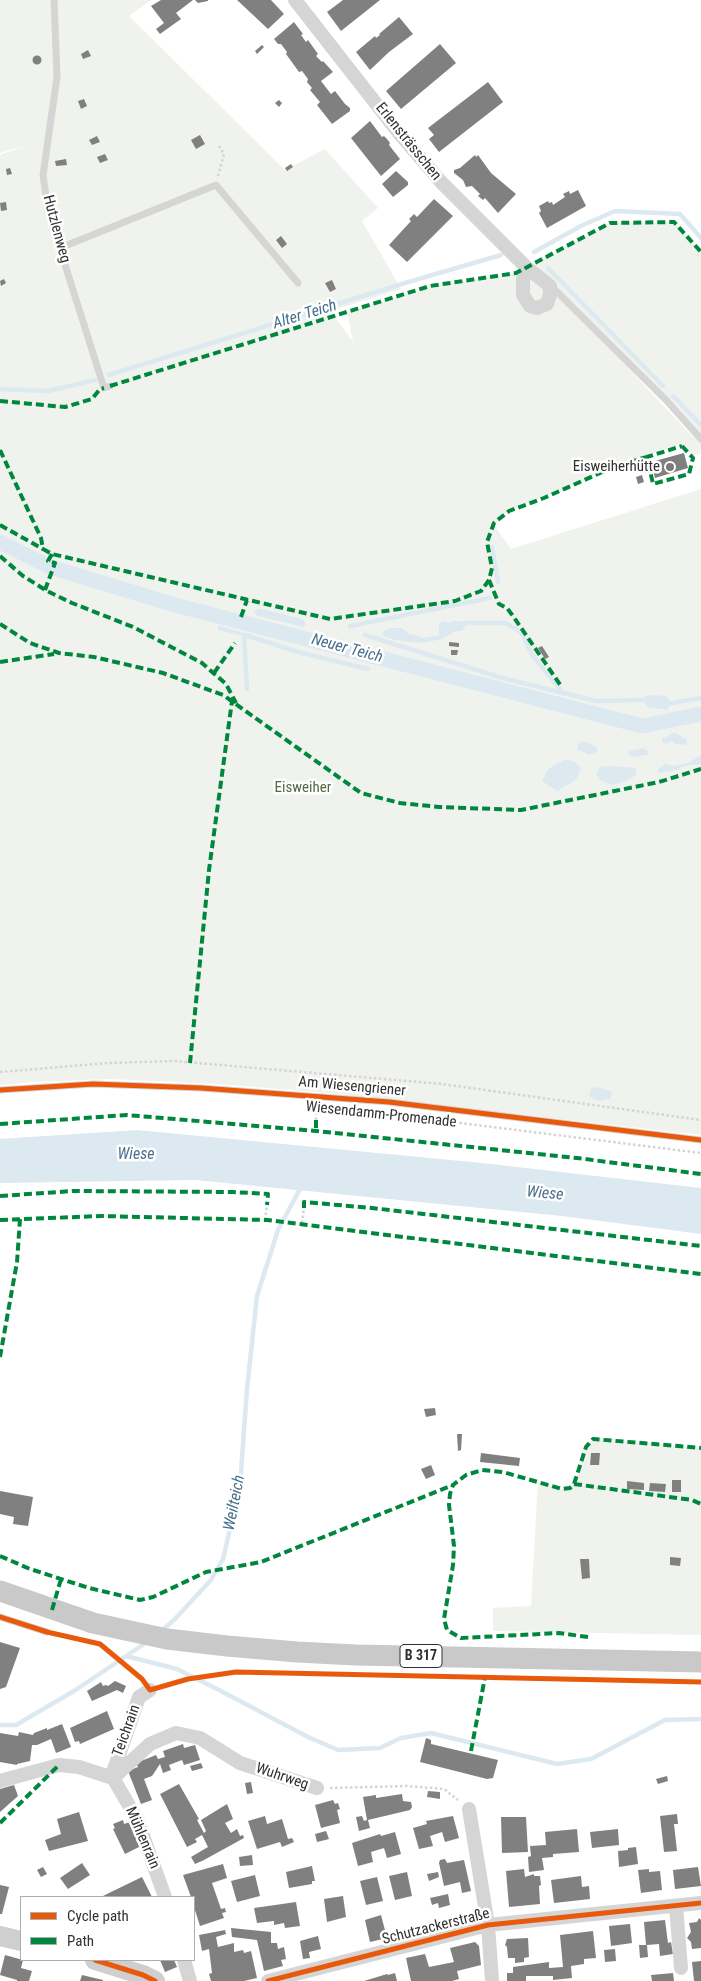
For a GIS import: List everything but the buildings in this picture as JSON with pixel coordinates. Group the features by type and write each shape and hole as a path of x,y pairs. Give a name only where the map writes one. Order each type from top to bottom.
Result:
{"main road":[{"name":"B 317","path":"0,1591 93,1623 167,1639 297,1652 701,1662"}],"street":[{"name":"Erlensträsschen","path":"301,2 399,134 441,182 527,268 550,286"},
{"path":"527,268 523,279 523,296 530,306 537,308 547,304 550,286"},
{"name":"Teichrain","path":"112,1778 140,1697 150,1690"},
{"name":"Wuhrweg","path":"112,1778 150,1744 176,1733 200,1738 240,1763 317,1788"},
{"path":"0,1781 59,1765 79,1767 112,1778"},
{"name":"Mühlenrain","path":"112,1778 137,1819 165,1896"},
{"path":"469,1809 488,1925 492,1981"},
{"name":"Schutzackerstraße","path":"268,1981 488,1925 701,1903"},
{"path":"676,1906 681,1968"},
{"path":"0,1936 20,1942"},
{"path":"98,1961 143,1975 155,1981"},
{"path":"184,1961 190,1981"}],"lane":[{"name":"Hutzlenweg","path":"54,0 57,78 44,175 48,211 104,388 110,386"},
{"path":"60,248 216,185 298,283"},
{"name":"Erlensträsschen","path":"550,286 666,400 701,439"},
{"name":"Am Wiesengriener","path":"0,1090 93,1084 201,1088 389,1102 701,1140"},
{"path":"0,1617 47,1632"}],"path":[{"path":"216,185 224,154 219,146"},
{"path":"0,1072 108,1063 182,1062 442,1084 701,1120"},
{"path":"316,1120 317,1108"},
{"path":"265,1220 267,1205"},
{"path":"302,1223 304,1208"}],"green space":[{"name":"Eisweiher","path":"0,0 151,0 129,16 285,170 325,149 378,208 362,221 401,289 331,311 353,342 347,312 430,286 516,273 610,223 674,222 701,252 701,453 693,456 682,444 647,455 509,511 494,525 511,549 701,489 701,1135 328,1093 219,1084 110,1079 0,1085 0,155 26,145 0,153","holes":["564,300 659,397 694,437"]},
{"path":"593,1439 701,1448 701,1635 493,1631 493,1608 531,1606 538,1481 562,1489 570,1488 574,1484 586,1447"}],"water":[{"path":"257,609 302,619 305,625 303,627 256,615 254,612"},
{"path":"445,621 450,623 460,621 465,623 466,626 462,631 455,631 446,637 441,637 439,634 439,623"},
{"path":"218,625 243,633 243,636 218,630"},
{"path":"392,628 402,628 409,634 420,636 425,640 421,643 395,640 383,636 383,631"},
{"path":"645,696 666,696 672,703 667,710 647,707 643,700"},
{"path":"672,733 676,733 687,740 686,745 675,744 672,741 666,744 662,742 662,738 666,738"},
{"path":"584,741 597,747 598,751 589,755 577,749 578,744"},
{"path":"644,748 648,751 646,755 632,757 628,754 629,751"},
{"path":"701,755 701,764 684,766 677,770 658,773 658,769 665,764 674,766 690,762"},
{"path":"566,759 575,762 581,768 576,780 557,791 542,781 548,769"},
{"path":"599,767 636,768 636,775 626,781 612,785 600,780 596,774"},
{"path":"598,1087 612,1092 610,1099 598,1101 589,1096 591,1088"},
{"name":"Wiese","path":"137,1130 482,1163 701,1188 701,1234 562,1216 195,1180 0,1183 0,1139"}],"waterway":[{"name":"Alter Teich","path":"534,252 581,226 615,211 680,214 701,238"},
{"name":"Alter Teich","path":"109,375 501,255"},
{"path":"548,268 663,386"},
{"name":"Alter Teich","path":"0,389 48,391 95,380"},
{"path":"673,396 701,425"},
{"name":"Neuer Teich","path":"0,542 50,567 175,605 642,726 701,714"},
{"path":"492,547 498,582"},
{"path":"350,626 490,598"},
{"path":"465,623 505,623 521,632 532,655 563,693"},
{"path":"244,635 247,689"},
{"path":"245,635 298,652 368,669"},
{"path":"365,635 506,679 596,701 643,700"},
{"path":"425,640 441,637"},
{"path":"672,703 701,698"},
{"name":"Weilteich","path":"161,1631 174,1620 211,1580 223,1559 240,1486 247,1389 257,1296 278,1230 301,1187"},
{"name":"Weilteich","path":"0,1725 16,1725 74,1691 147,1642"},
{"path":"126,1656 177,1669 308,1737 338,1750 380,1748 401,1738 431,1733 557,1764 591,1759 665,1720 701,1719"}],"marked path":[{"path":"110,386 430,286 516,273 610,223 674,222 701,252"},
{"path":"0,401 65,407 92,399 100,389 104,388"},
{"path":"682,446 693,458 689,474 653,484 647,457 682,446"},
{"path":"0,450 41,538 43,549 52,554 330,619 455,601 481,591 489,580 492,568 487,542 494,523 509,511 544,498 618,465 647,457"},
{"path":"0,525 43,549"},
{"path":"45,590 55,563 48,561 52,554"},
{"path":"0,556 23,576 47,591 133,627 202,663 226,684 236,703"},
{"path":"489,580 499,604 507,608 561,686"},
{"path":"241,617 247,600"},
{"path":"0,624 30,643 59,653 94,657 163,673 223,695 361,793 400,803 439,807 521,810 659,782 701,769"},
{"path":"214,673 235,643"},
{"path":"0,662 54,654"},
{"path":"190,1063 209,870 232,701"},
{"path":"0,1124 127,1115 316,1131 577,1158 701,1174"},
{"path":"316,1120 316,1131"},
{"path":"0,1196 73,1191 233,1192 268,1194 267,1205"},
{"path":"304,1208 304,1202 372,1208 701,1246"},
{"path":"0,1220 101,1216 267,1220 701,1274"},
{"path":"0,1357 17,1262 20,1219"},
{"path":"588,1637 559,1633 461,1638 447,1630 444,1619 453,1565 454,1546 449,1505 453,1485 466,1475 482,1470 503,1472 562,1489 570,1488 574,1484 586,1447 593,1439 701,1448"},
{"path":"574,1484 692,1500 701,1504"},
{"path":"0,1556 30,1569 89,1588 140,1600 153,1597 206,1572 261,1562 453,1485"},
{"path":"52,1610 61,1579"},
{"path":"471,1751 485,1677"},
{"path":"0,1823 59,1765"}],"cycle path":[{"name":"Wiesendamm-Promenade","path":"0,1090 93,1084 201,1088 389,1102 701,1140"},
{"path":"0,1617 47,1632 100,1644 142,1679 150,1690 188,1679 236,1672 701,1682"},
{"path":"268,1981 488,1925 701,1903"},
{"path":"98,1961 143,1975 155,1981"}],"place":[{"name":"Eisweiherhütte","path":"670,467"}]}
